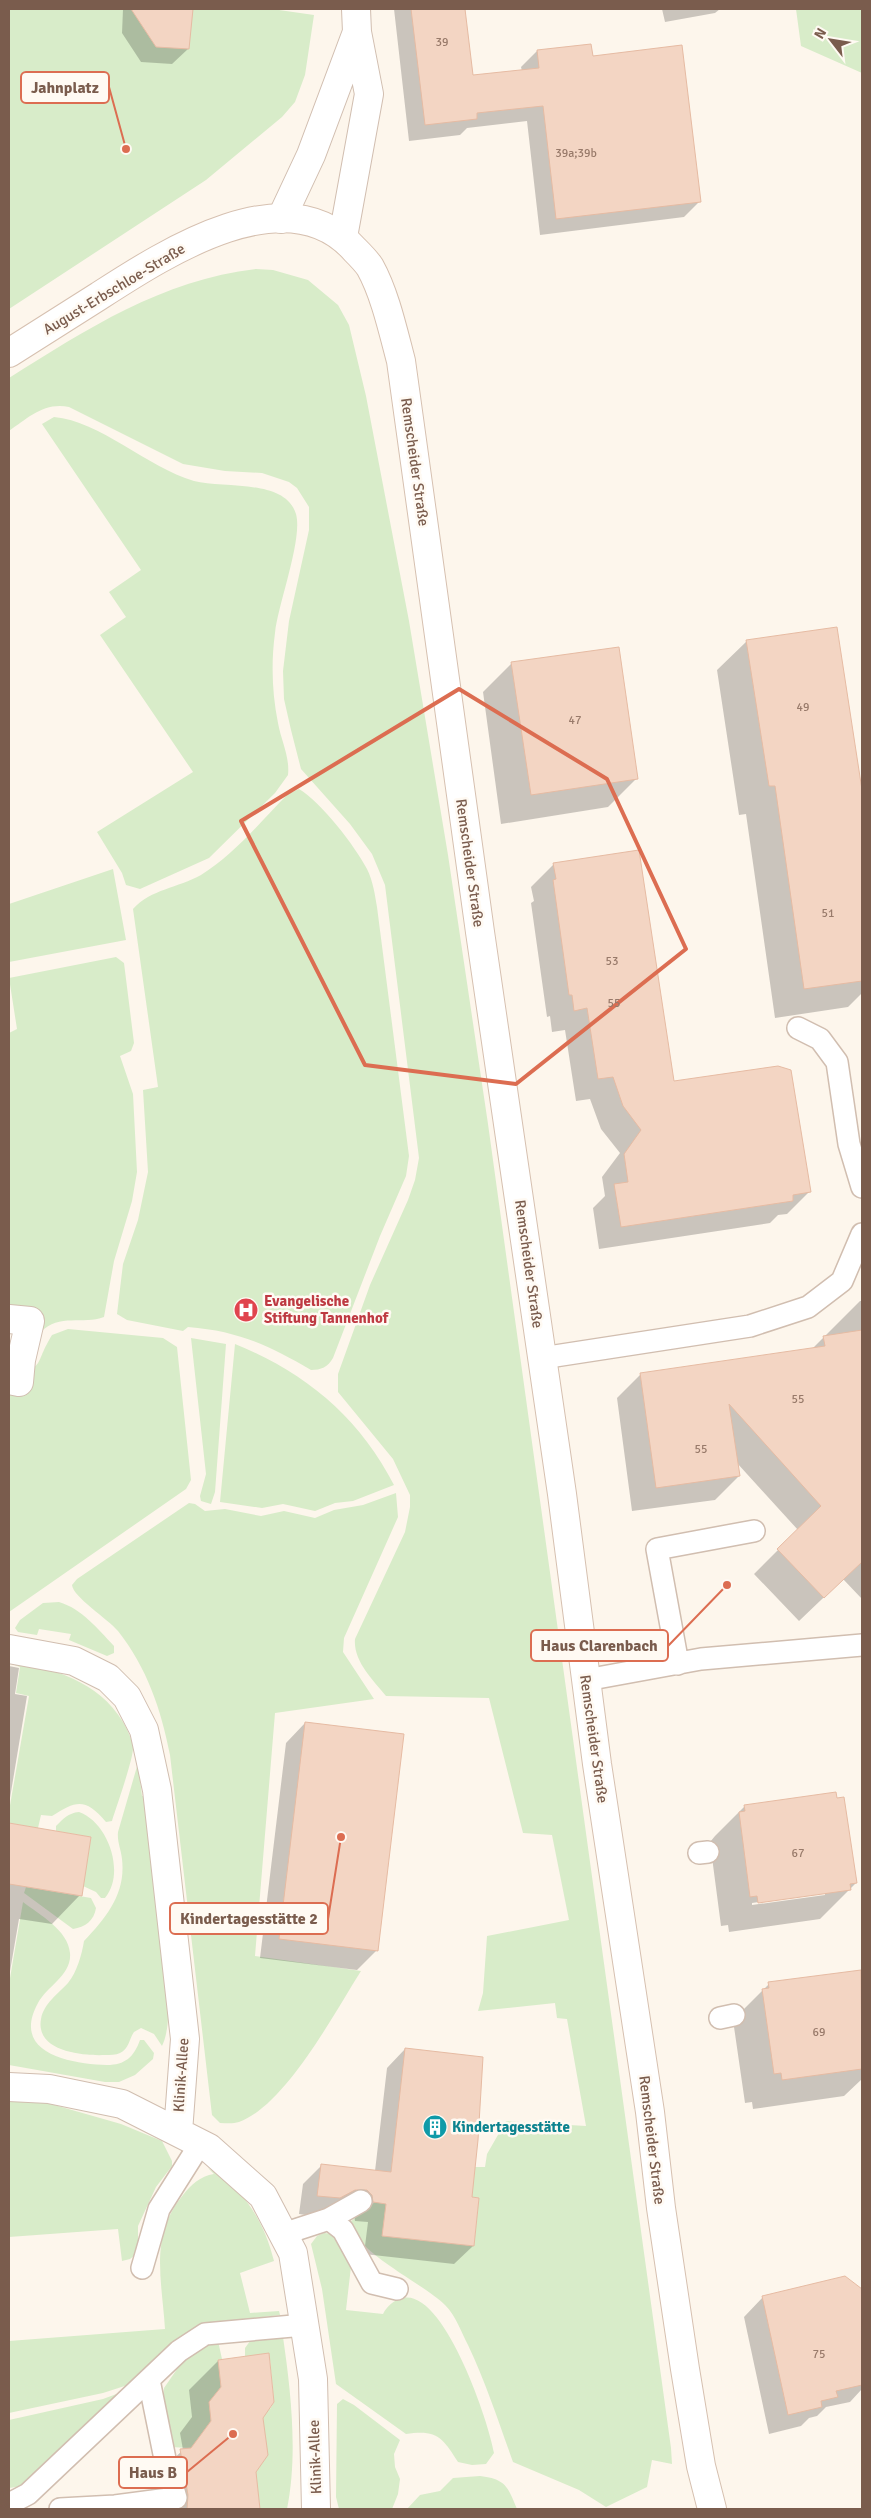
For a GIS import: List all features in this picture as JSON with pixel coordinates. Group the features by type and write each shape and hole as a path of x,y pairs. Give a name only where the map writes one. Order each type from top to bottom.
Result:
{"main road":[{"path":"281,219 311,155 356,21"},
{"path":"343,237 369,94 356,21"},
{"name":"August-Erbschloe-Straße","path":"9,353 154,261 224,228 281,219 302,218 323,225 343,237"},
{"name":"Remscheider Straße","path":"343,237 370,267 387,311 402,361 480,932 685,2369 701,2466 712,2509"},
{"path":"9,1319 30,1321 21,1360 19,1382 9,1380"},
{"name":"Klinik-Allee","path":"9,1649 74,1661 108,1678 127,1697 144,1730 157,1790 185,2039 189,2138 209,2148 263,2196 293,2253 313,2379 316,2509"},
{"path":"9,2087 49,2089 122,2104 189,2138"}],"lane":[{"path":"798,1028 820,1039 837,1062 849,1144 862,1187"},
{"path":"542,1358 750,1326 808,1307 842,1281 862,1234"},
{"path":"678,1664 657,1549 754,1531"},
{"path":"586,1680 678,1664 862,1645"},
{"path":"142,2268 159,2209 189,2138"},
{"path":"283,2234 329,2219 361,2201"},
{"path":"329,2219 344,2230 372,2283 397,2289"},
{"path":"20,2504 28,2494 179,2351 205,2334 304,2324"},
{"path":"60,2509 115,2506 176,2498 165,2459 149,2380"}],"highlighted area":[{"path":"459,689 607,779 686,949 516,1084 365,1065 241,821"}],"green space":[{"path":"9,9 272,9 314,15 305,75 295,102 282,117 206,180 9,309"},
{"path":"796,9 862,9 862,73 801,46"},
{"path":"256,269 273,270 308,280 338,305 349,325 366,396 409,621 448,855 488,1124 671,2448 672,2464 652,2460 647,2487 606,2507 579,2490 513,2462 481,2374 452,2314 435,2296 363,2245 354,2233 350,2222 375,2202 386,2204 382,2236 474,2246 479,2198 467,2196 471,2167 485,2167 487,2154 506,2121 586,2126 567,2019 557,2018 555,2003 478,2011 483,1993 487,1936 569,1920 552,1835 523,1833 489,1698 386,1696 365,1670 355,1647 355,1639 405,1532 410,1507 410,1495 393,1459 338,1392 338,1374 370,1285 408,1200 415,1180 419,1158 385,885 372,854 350,824 301,769 284,699 283,671 289,621 309,530 309,507 297,488 289,482 262,473 225,471 183,464 69,407 60,406 44,409 30,416 9,431 9,378 97,325 157,295 222,275"},
{"path":"54,417 71,420 89,427 159,466 194,481 252,487 280,495 290,503 296,514 296,539 277,621 273,656 274,700 279,729 288,762 288,775 275,793 209,858 140,889 126,885 122,873 97,832 193,772 100,635 126,617 109,592 141,570 42,424"},
{"path":"299,789 308,795 327,814 346,837 367,869 372,883 377,907 409,1156 406,1176 380,1236 333,1358 324,1367 311,1370 266,1346 238,1336 188,1327 183,1331 127,1320 117,1314 123,1264 138,1220 148,1172 143,1090 158,1087 133,909 148,897 201,875 213,867 236,848 288,794"},
{"path":"113,869 126,940 9,962 9,904"},
{"path":"116,957 124,963 134,1043 131,1051 120,1056 133,1094 137,1172 132,1201 114,1261 104,1317 63,1321 48,1326 41,1332 30,1322 9,1319 9,1033 17,1029 9,978"},
{"path":"68,1329 163,1338 177,1347 191,1480 186,1489 9,1612 9,1380 35,1367 52,1335"},
{"path":"191,1338 226,1344 215,1492 211,1504 201,1501 200,1496 206,1474"},
{"path":"235,1344 284,1368 328,1400 364,1438 394,1485 353,1501 335,1503 315,1511 283,1504 262,1508 220,1502"},
{"path":"396,1493 398,1517 344,1638 343,1652 374,1699 275,1713 255,1956 361,1971 308,2056 274,2097 256,2113 239,2122 220,2123 212,2115 170,1755 162,1721 145,1674 128,1645 113,1626 78,1596 72,1585 77,1579 189,1503 195,1504 205,1511 225,1509 261,1516 284,1511 315,1518 334,1510 363,1505"},
{"path":"59,1602 75,1609 89,1620 114,1646 114,1653 107,1656 69,1640 71,1634 39,1629 37,1635 18,1632 15,1628 20,1620 43,1603"},
{"path":"9,1658 58,1672 88,1686 113,1708 123,1722 132,1741 133,1753 112,1821 106,1822 92,1808 80,1804 68,1807 52,1816 41,1815 38,1828 9,1823 9,1811 29,1696 16,1693 20,1667 9,1663"},
{"path":"138,1763 142,1796 147,1796 166,1970 168,2020 166,2034 162,2046 154,2034 141,2028 134,2032 125,2049 118,2054 74,2053 53,2045 46,2039 41,2030 41,2019 48,2003 71,1979 79,1963 84,1941 100,1923 118,1894 121,1883 122,1859 118,1832"},
{"path":"79,1812 98,1826 106,1837 111,1849 114,1875 111,1888 105,1898 101,1898 96,1892 83,1886 91,1837 56,1831 56,1826 63,1819"},
{"path":"26,1887 91,1898 96,1908 95,1913 88,1923 73,1929 24,1893"},
{"path":"23,1902 59,1930 68,1945 70,1953 70,1961 67,1968 42,1997 31,2020 32,2034 38,2045 49,2053 62,2058 78,2062 113,2065 128,2059 135,2051 140,2040 144,2040 154,2053 153,2059 135,2075 119,2082 105,2082 9,2065 9,1984"},
{"path":"9,2095 30,2098 121,2124 162,2141 172,2161 172,2166 156,2187 138,2226 138,2245 135,2255 130,2259 122,2261 118,2229 9,2237"},
{"path":"208,2168 233,2186 243,2197 258,2220 270,2246 274,2261 240,2273 250,2313 279,2311 280,2315 228,2321 205,2327 140,2381 103,2393 9,2413 9,2341 165,2329 160,2259 165,2226 172,2211 189,2188 200,2179 214,2174"},
{"path":"324,2233 334,2234 352,2258 346,2310 383,2314 391,2304 403,2298 418,2301 434,2314 462,2360 474,2388 494,2453 486,2464 472,2465 458,2462 448,2447 438,2437 425,2433 406,2434 336,2384 322,2289 311,2244 317,2236"},
{"path":"253,2337 283,2337 289,2379 293,2445 287,2509 260,2509 255,2467 262,2410 270,2409 274,2402 270,2360 263,2354 245,2357 245,2348"},
{"path":"218,2341 222,2359 218,2360 221,2387 209,2402 211,2421 191,2448 169,2447 162,2405 164,2388 182,2362 200,2346"},
{"path":"130,2389 23,2486 9,2488 9,2420 103,2399"},
{"path":"343,2399 354,2405 400,2440 394,2454 395,2467 400,2479 398,2494 392,2509 339,2509 336,2497 337,2404"},
{"path":"480,2476 495,2479 505,2485 517,2509 407,2509 420,2495 440,2491 453,2478"}],"building":[{"path":"131,9 193,9 189,49 156,47"},
{"path":"411,9 465,9 473,75 539,68 537,50 591,44 593,56 682,45 701,202 556,219 543,106 477,113 477,119 425,125"},
{"path":"837,627 862,790 862,981 804,989 775,786 769,786 746,640"},
{"path":"619,647 638,779 531,795 511,662"},
{"path":"639,850 674,1081 778,1066 791,1070 811,1192 793,1195 793,1201 621,1227 614,1184 628,1182 624,1154 641,1130 623,1106 613,1077 598,1079 587,1008 574,1011 572,995 569,995 553,880 556,879 553,863"},
{"path":"862,1330 862,1562 824,1598 777,1549 821,1506 729,1404 740,1476 656,1488 640,1373 825,1346 823,1336"},
{"path":"305,1722 404,1734 378,1951 279,1939"},
{"path":"836,1792 837,1798 844,1797 857,1883 850,1884 851,1890 758,1903 757,1896 750,1897 739,1812 745,1811 744,1805"},
{"path":"9,1823 91,1837 82,1896 9,1884"},
{"path":"861,1970 862,2069 782,2080 781,2073 774,2074 762,1989 769,1988 768,1982"},
{"name":"Kindertagesstätte","path":"405,2048 483,2057 478,2140 472,2197 479,2198 474,2246 382,2236 386,2204 373,2202 372,2195 367,2190 355,2190 340,2198 317,2196 321,2164 391,2172"},
{"path":"845,2276 862,2289 862,2385 836,2391 838,2397 821,2401 822,2407 788,2415 762,2296"},
{"path":"269,2353 274,2402 263,2418 268,2455 256,2472 260,2509 187,2509 188,2495 180,2449 191,2448 211,2421 209,2402 221,2387 218,2360"}],"place":[{"name":"Jahnplatz","path":"126,149"},
{"name":"Evangelische Stiftung Tannenhof","path":"246,1310"},
{"name":"Haus Clarenbach","path":"727,1585"},
{"name":"Kindertagesstätte 2","path":"341,1837"},
{"name":"Kindertagesstätte","path":"435,2127"},
{"name":"Haus B","path":"233,2434"}]}
